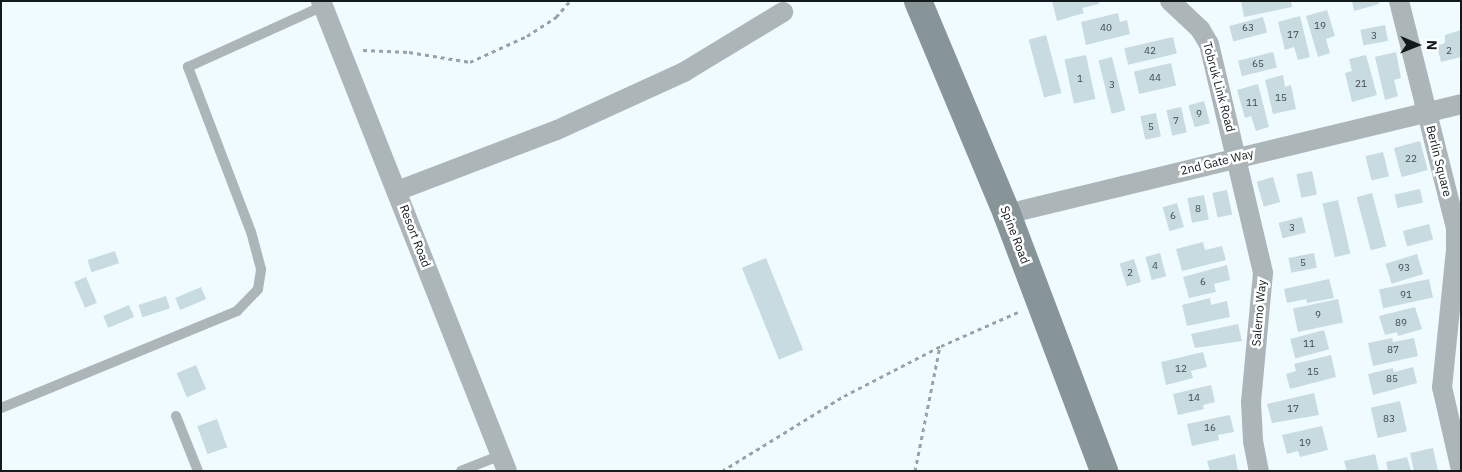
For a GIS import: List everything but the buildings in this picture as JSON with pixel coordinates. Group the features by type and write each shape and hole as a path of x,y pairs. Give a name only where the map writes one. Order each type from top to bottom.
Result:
{"main road":[{"name":"Spine Road","path":"918,1 1007,214 1104,471"}],"street":[{"name":"Tobruk Link Road","path":"1170,1 1200,29 1209,44 1237,157"},
{"name":"Berlin Square","path":"1400,1 1456,228 1456,250 1442,387 1461,470"},
{"name":"Resort Road","path":"322,4 504,463"},
{"path":"397,190 558,130 675,76 783,12"},
{"name":"2nd Gate Way","path":"1007,214 1461,104"},
{"name":"Salerno Way","path":"1237,157 1263,273 1251,402 1253,441 1259,471"}],"lane":[{"path":"1,408 237,311 258,289 260,269 251,232 188,67 322,4"},
{"path":"176,416 198,471"},
{"path":"461,471 504,463"}],"path":[{"path":"342,52 380,50 470,62 527,36 556,17 570,1"},
{"path":"722,471 844,396 941,346 1040,302"},
{"path":"915,471 941,346"}]}
